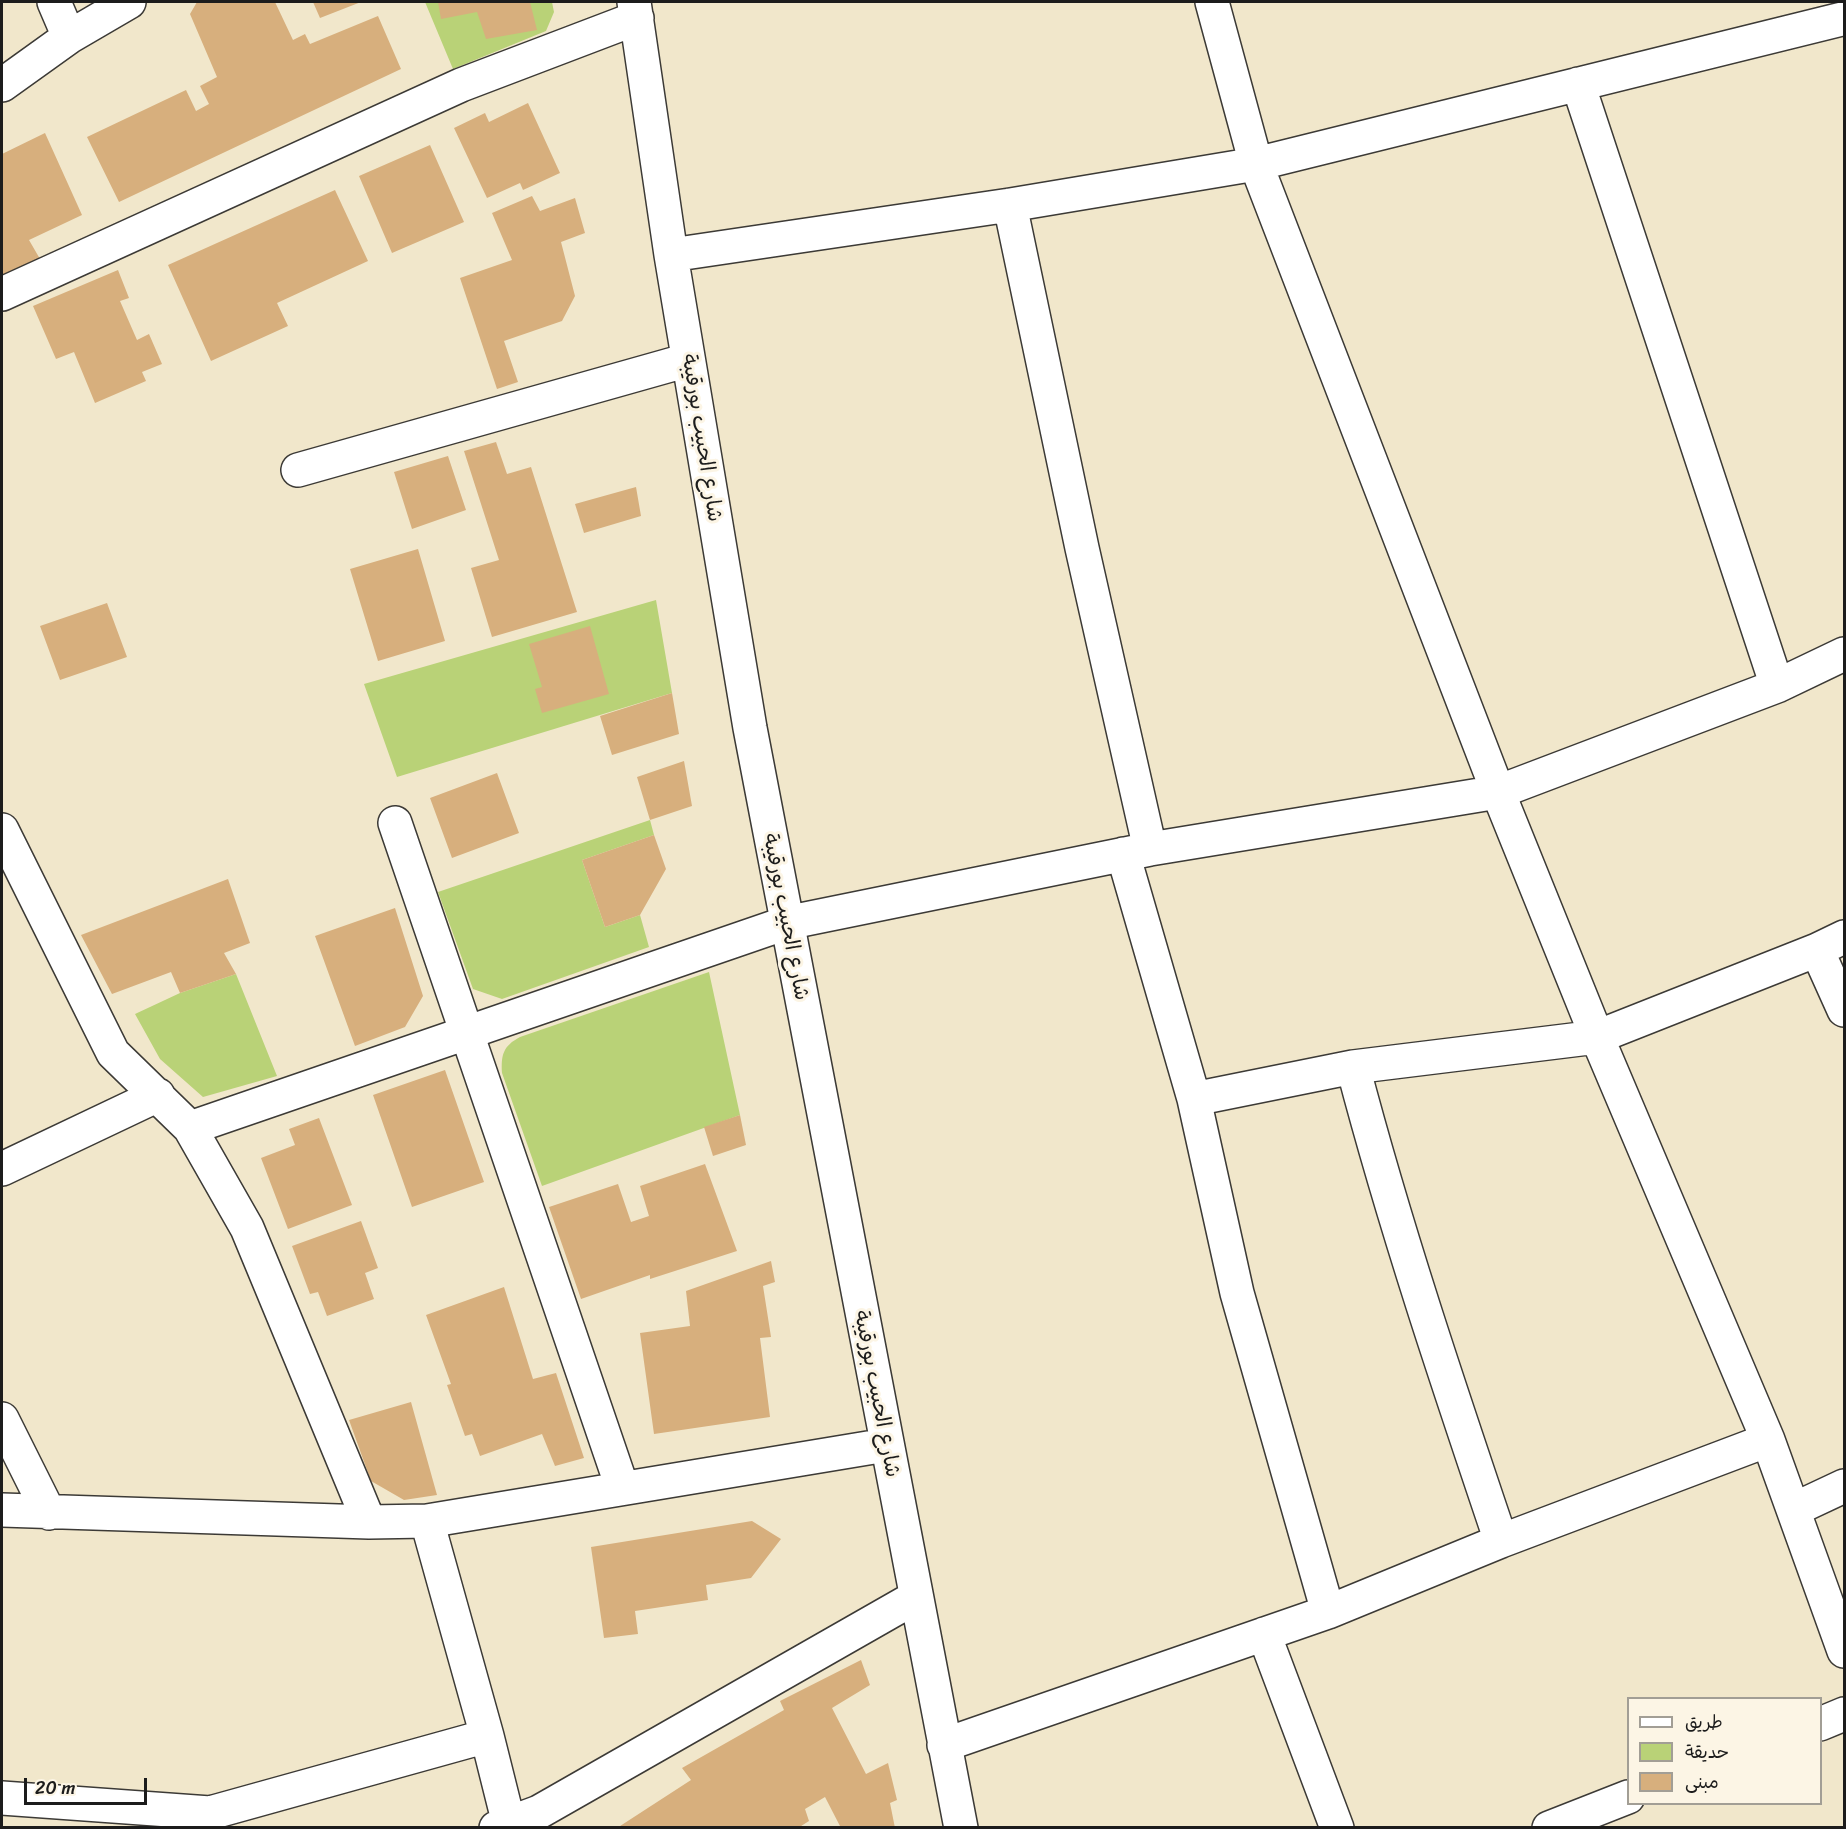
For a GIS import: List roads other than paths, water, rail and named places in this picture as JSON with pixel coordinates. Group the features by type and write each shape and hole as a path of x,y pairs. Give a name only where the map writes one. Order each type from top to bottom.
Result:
{"street":[{"path":"54,2 69,37"},
{"path":"2,85 69,37 129,2"},
{"path":"1212,2 1256,164 1498,792 1597,1037 1768,1440 1845,1651"},
{"path":"2,294 461,85 636,10"},
{"name":"شارع الحبيب بورقيبة","path":"636,10 671,255 750,728 961,1827"},
{"path":"671,255 1010,205 1256,164 1578,84 1840,15"},
{"path":"1578,84 1777,686"},
{"path":"1010,205 1082,548 1136,851 1237,1293 1328,1612"},
{"path":"298,470 688,360"},
{"path":"190,1128 786,923 1136,851 1498,792 1777,686 1845,654"},
{"path":"395,823 622,1487"},
{"path":"2,830 113,1053 190,1128 247,1228 369,1522"},
{"path":"1194,1099 1353,1067 1597,1037 1831,943 1845,1010"},
{"path":"1353,1067 1378,1164 1501,1541"},
{"path":"2,1169 158,1095"},
{"path":"2,1419 48,1513"},
{"path":"944,1745 1328,1612 1501,1541 1768,1440"},
{"path":"2,1510 369,1522 427,1521 886,1445"},
{"path":"1794,1509 1845,1486"},
{"path":"427,1521 487,1736 504,1826 538,1812 916,1598"},
{"path":"1264,1634 1337,1827"},
{"path":"1822,1724 1845,1714"},
{"path":"2,1798 210,1813 487,1736"},
{"path":"1549,1827 1627,1798"}]}
